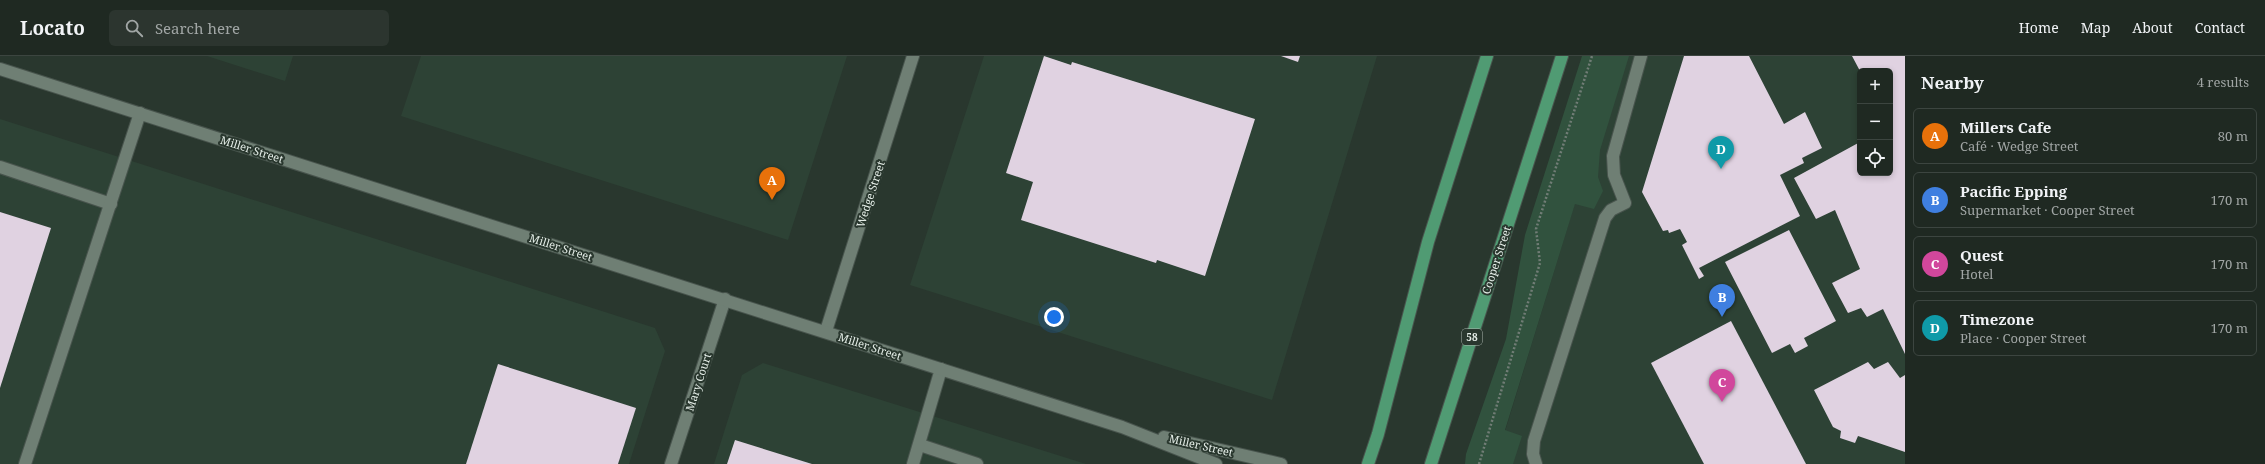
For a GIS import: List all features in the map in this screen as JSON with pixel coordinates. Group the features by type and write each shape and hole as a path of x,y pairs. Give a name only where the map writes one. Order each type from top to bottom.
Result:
{"main road":[{"path":"1368,464 1380,426 1428,242 1487,56"},
{"name":"Cooper Street","path":"1431,464 1562,56"}],"street":[{"name":"Wedge Street","path":"826,331 913,56"},
{"path":"1536,464 1533,454 1534,441 1605,218 1611,210 1626,203 1614,175 1613,156 1641,56"},
{"name":"Miller Street","path":"0,69 826,331 1122,427 1216,464"},
{"path":"24,464 140,113"},
{"path":"0,167 111,204"},
{"name":"Mary Court","path":"671,464 725,299"},
{"path":"914,464 942,369"},
{"name":"Miller Street","path":"1122,427 1281,464"},
{"path":"920,445 977,464"}],"path":[{"path":"1479,464 1540,263 1536,229 1592,56"}],"shaded area":[{"path":"207,56 293,56 285,81"},
{"path":"421,56 847,56 788,240 401,116"},
{"path":"984,56 1377,56 1272,400 910,285"},
{"path":"1582,56 1629,56 1600,150 1598,177 1603,191 1594,209 1575,204 1505,430 1522,436 1513,464 1465,464 1466,454 1506,339 1525,235"},
{"path":"1620,56 1905,56 1905,464 1495,464"},
{"path":"0,119 655,328 665,351 629,464 0,464"},
{"path":"763,363 1086,464 714,464 742,375"}],"building":[{"path":"1044,56 1071,65 1072,62 1255,119 1205,276 1157,260 1156,263 1021,220 1033,182 1006,173"},
{"path":"1281,56 1300,56 1298,62"},
{"path":"1684,56 1749,56 1784,124 1805,112 1822,148 1802,158 1804,163 1780,175 1800,216 1699,268 1704,276 1699,279 1682,245 1687,242 1680,229 1669,233 1668,230 1663,231 1642,192"},
{"path":"1852,56 1905,56 1905,354 1883,309 1867,317 1861,308 1848,313 1832,283 1860,269 1835,210 1816,219 1794,178 1857,144 1857,176 1893,176 1893,68 1858,68"},
{"path":"0,212 51,228 0,388"},
{"path":"1789,230 1836,321 1804,338 1808,346 1795,353 1790,344 1772,353 1725,262"},
{"path":"1731,321 1806,464 1704,464 1651,363"},
{"path":"1868,362 1874,369 1888,362 1900,378 1905,375 1905,452 1858,436 1855,443 1840,438 1841,431 1833,427 1814,390"},
{"path":"498,364 636,408 618,464 466,464"},
{"path":"735,440 812,464 727,464"}],"place":[{"name":"Timezone","path":"1721,169"},
{"name":"Millers Cafe","path":"772,200"},
{"name":"Pacific Epping","path":"1722,317"},
{"name":"Quest","path":"1722,402"}]}
